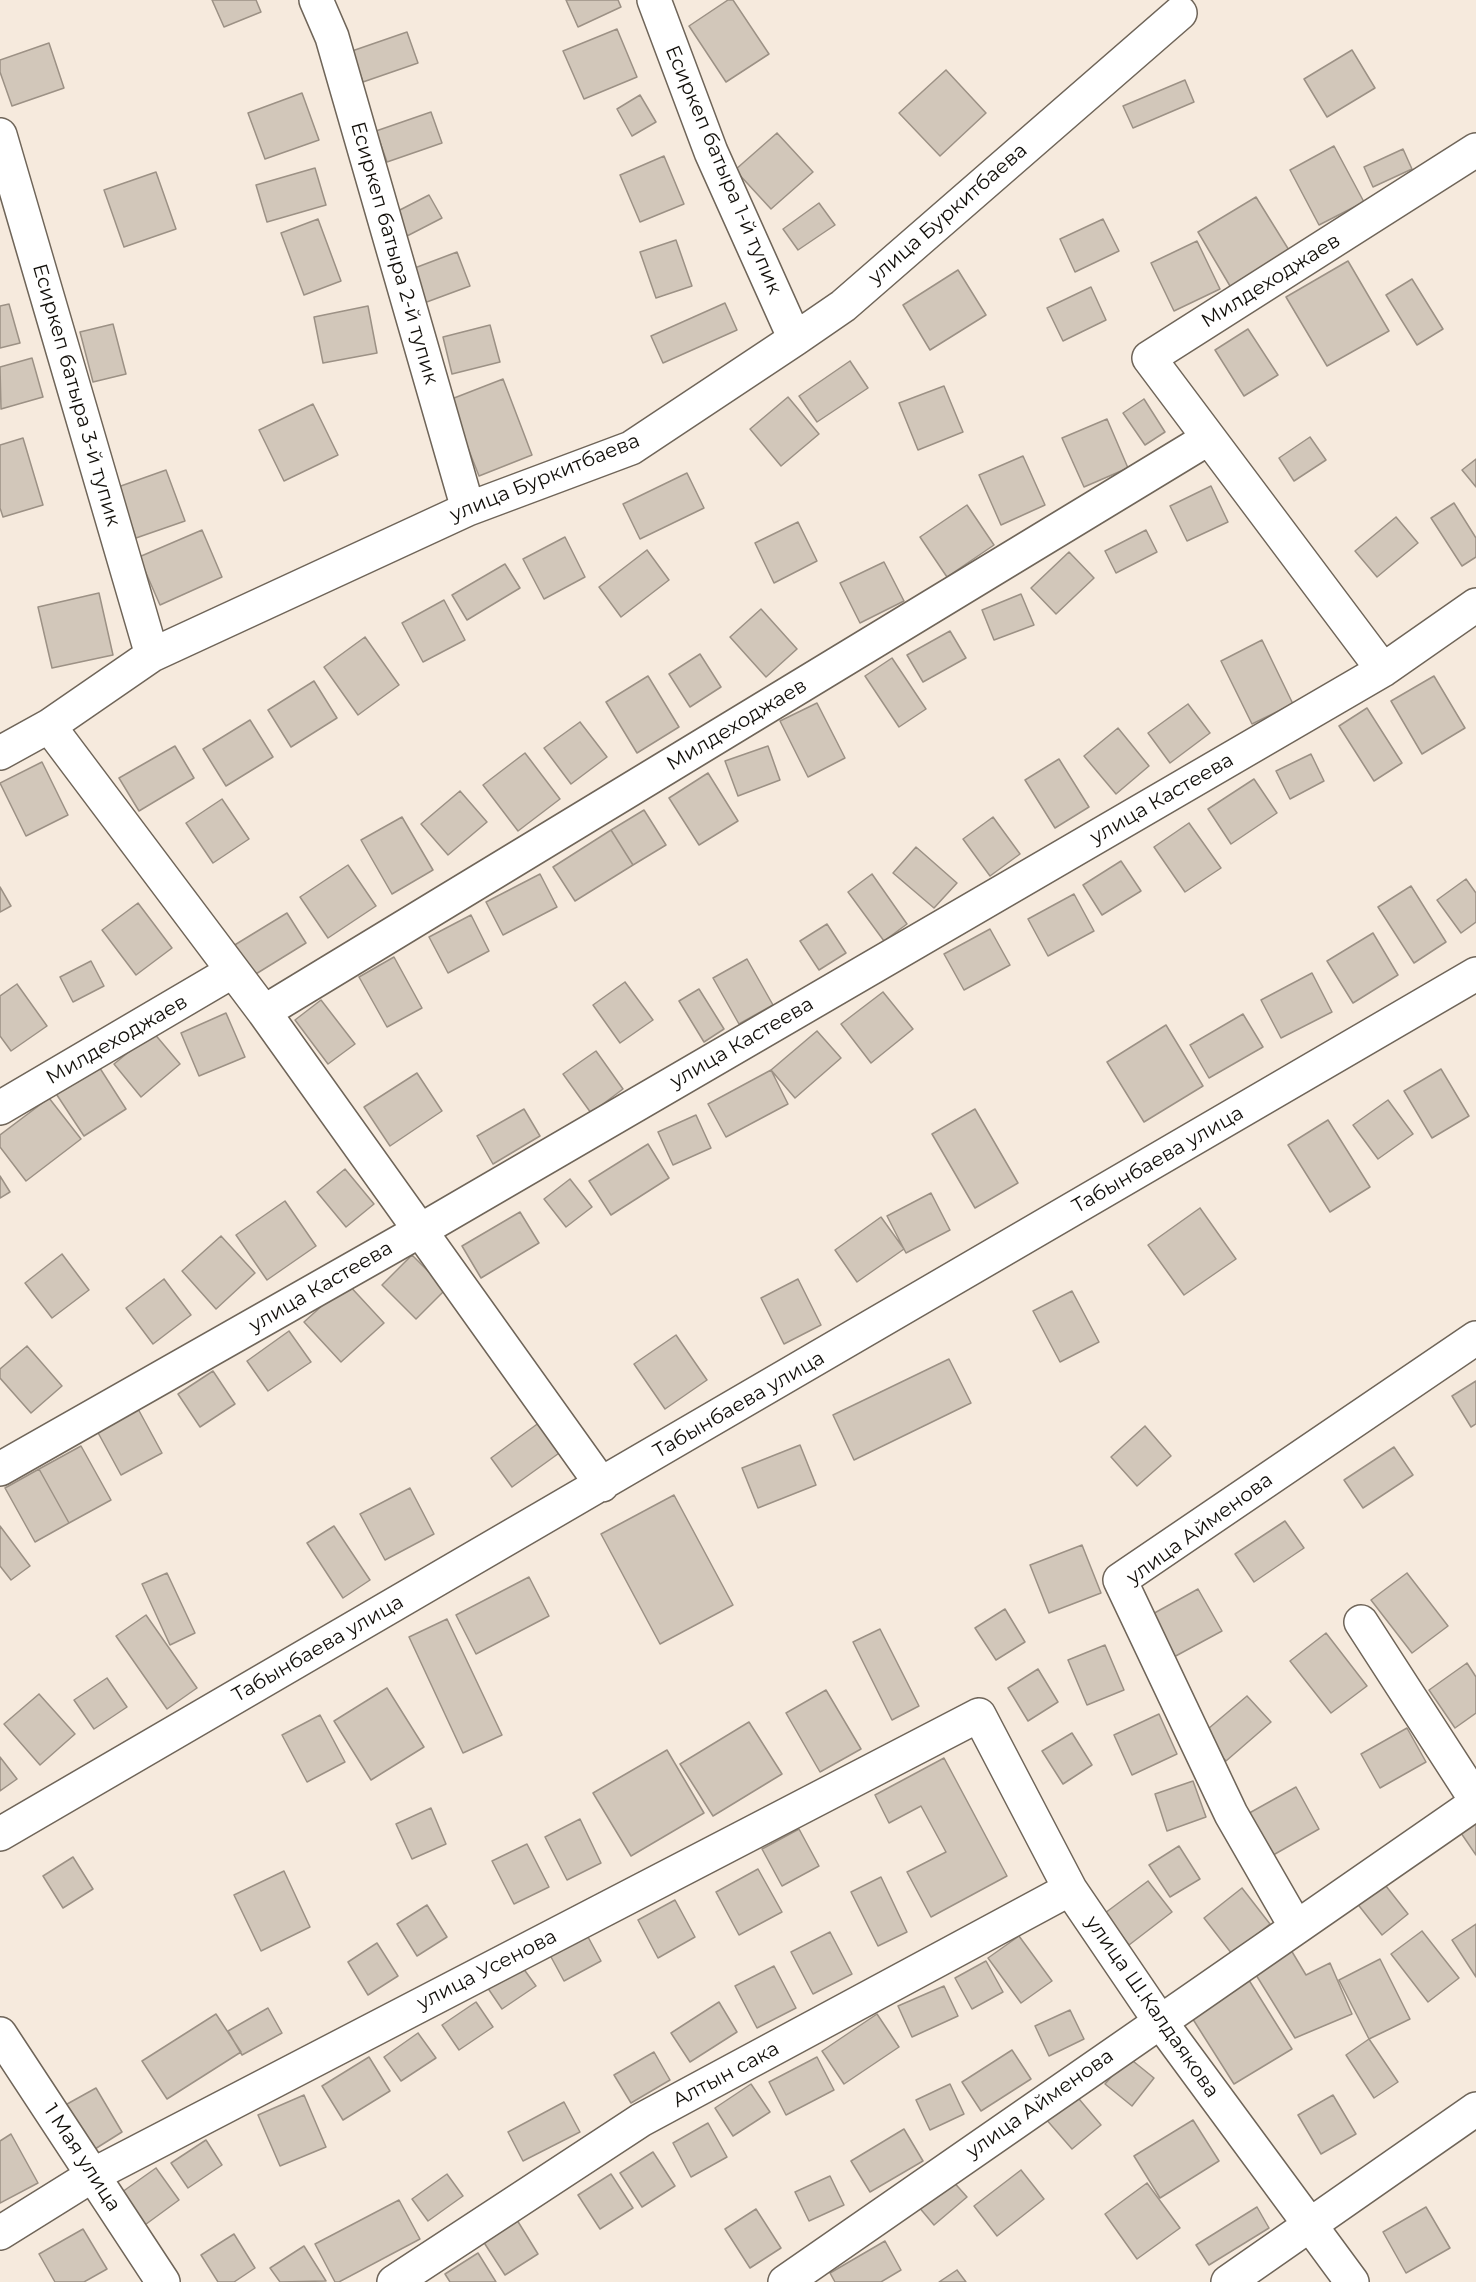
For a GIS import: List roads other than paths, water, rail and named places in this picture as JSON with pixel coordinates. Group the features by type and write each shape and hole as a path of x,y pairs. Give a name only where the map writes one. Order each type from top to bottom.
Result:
{"street":[{"name":"Есиркеп батыра 2-й тупик","path":"316,0 332,37 468,508"},
{"name":"Есиркеп батыра 1-й тупик","path":"654,0 711,152 795,339"},
{"name":"улица Буркитбаева","path":"0,753 49,726 152,655 468,508 631,448 843,306 1180,13"},
{"name":"Есиркеп батыра 3-й тупик","path":"0,135 152,655"},
{"name":"Милдеходжаев","path":"1383,670 1149,358 1476,150"},
{"name":"Милдеходжаев","path":"264,1012 1209,438"},
{"name":"улица Кастеева","path":"0,1469 421,1230 1383,670 1476,605"},
{"path":"49,726 264,1012 602,1485"},
{"name":"Милдеходжаев","path":"0,1108 233,971"},
{"name":"Табынбаева улица","path":"0,1834 1476,974"},
{"name":"улица Айменова","path":"1296,1927 1231,1814 1120,1580 1476,1338"},
{"path":"1361,1622 1476,1801"},
{"name":"улица Ш.Калдаякова","path":"979,1715 1070,1889 1159,2020 1352,2282"},
{"name":"улица Усенова","path":"0,2233 93,2175 979,1715"},
{"name":"улица Айменова","path":"785,2282 1476,1801"},
{"name":"Алтын сака","path":"394,2282 641,2120 1070,1889"},
{"name":"1 Мая улица","path":"0,2034 163,2282"},
{"path":"1228,2282 1476,2109"}]}
